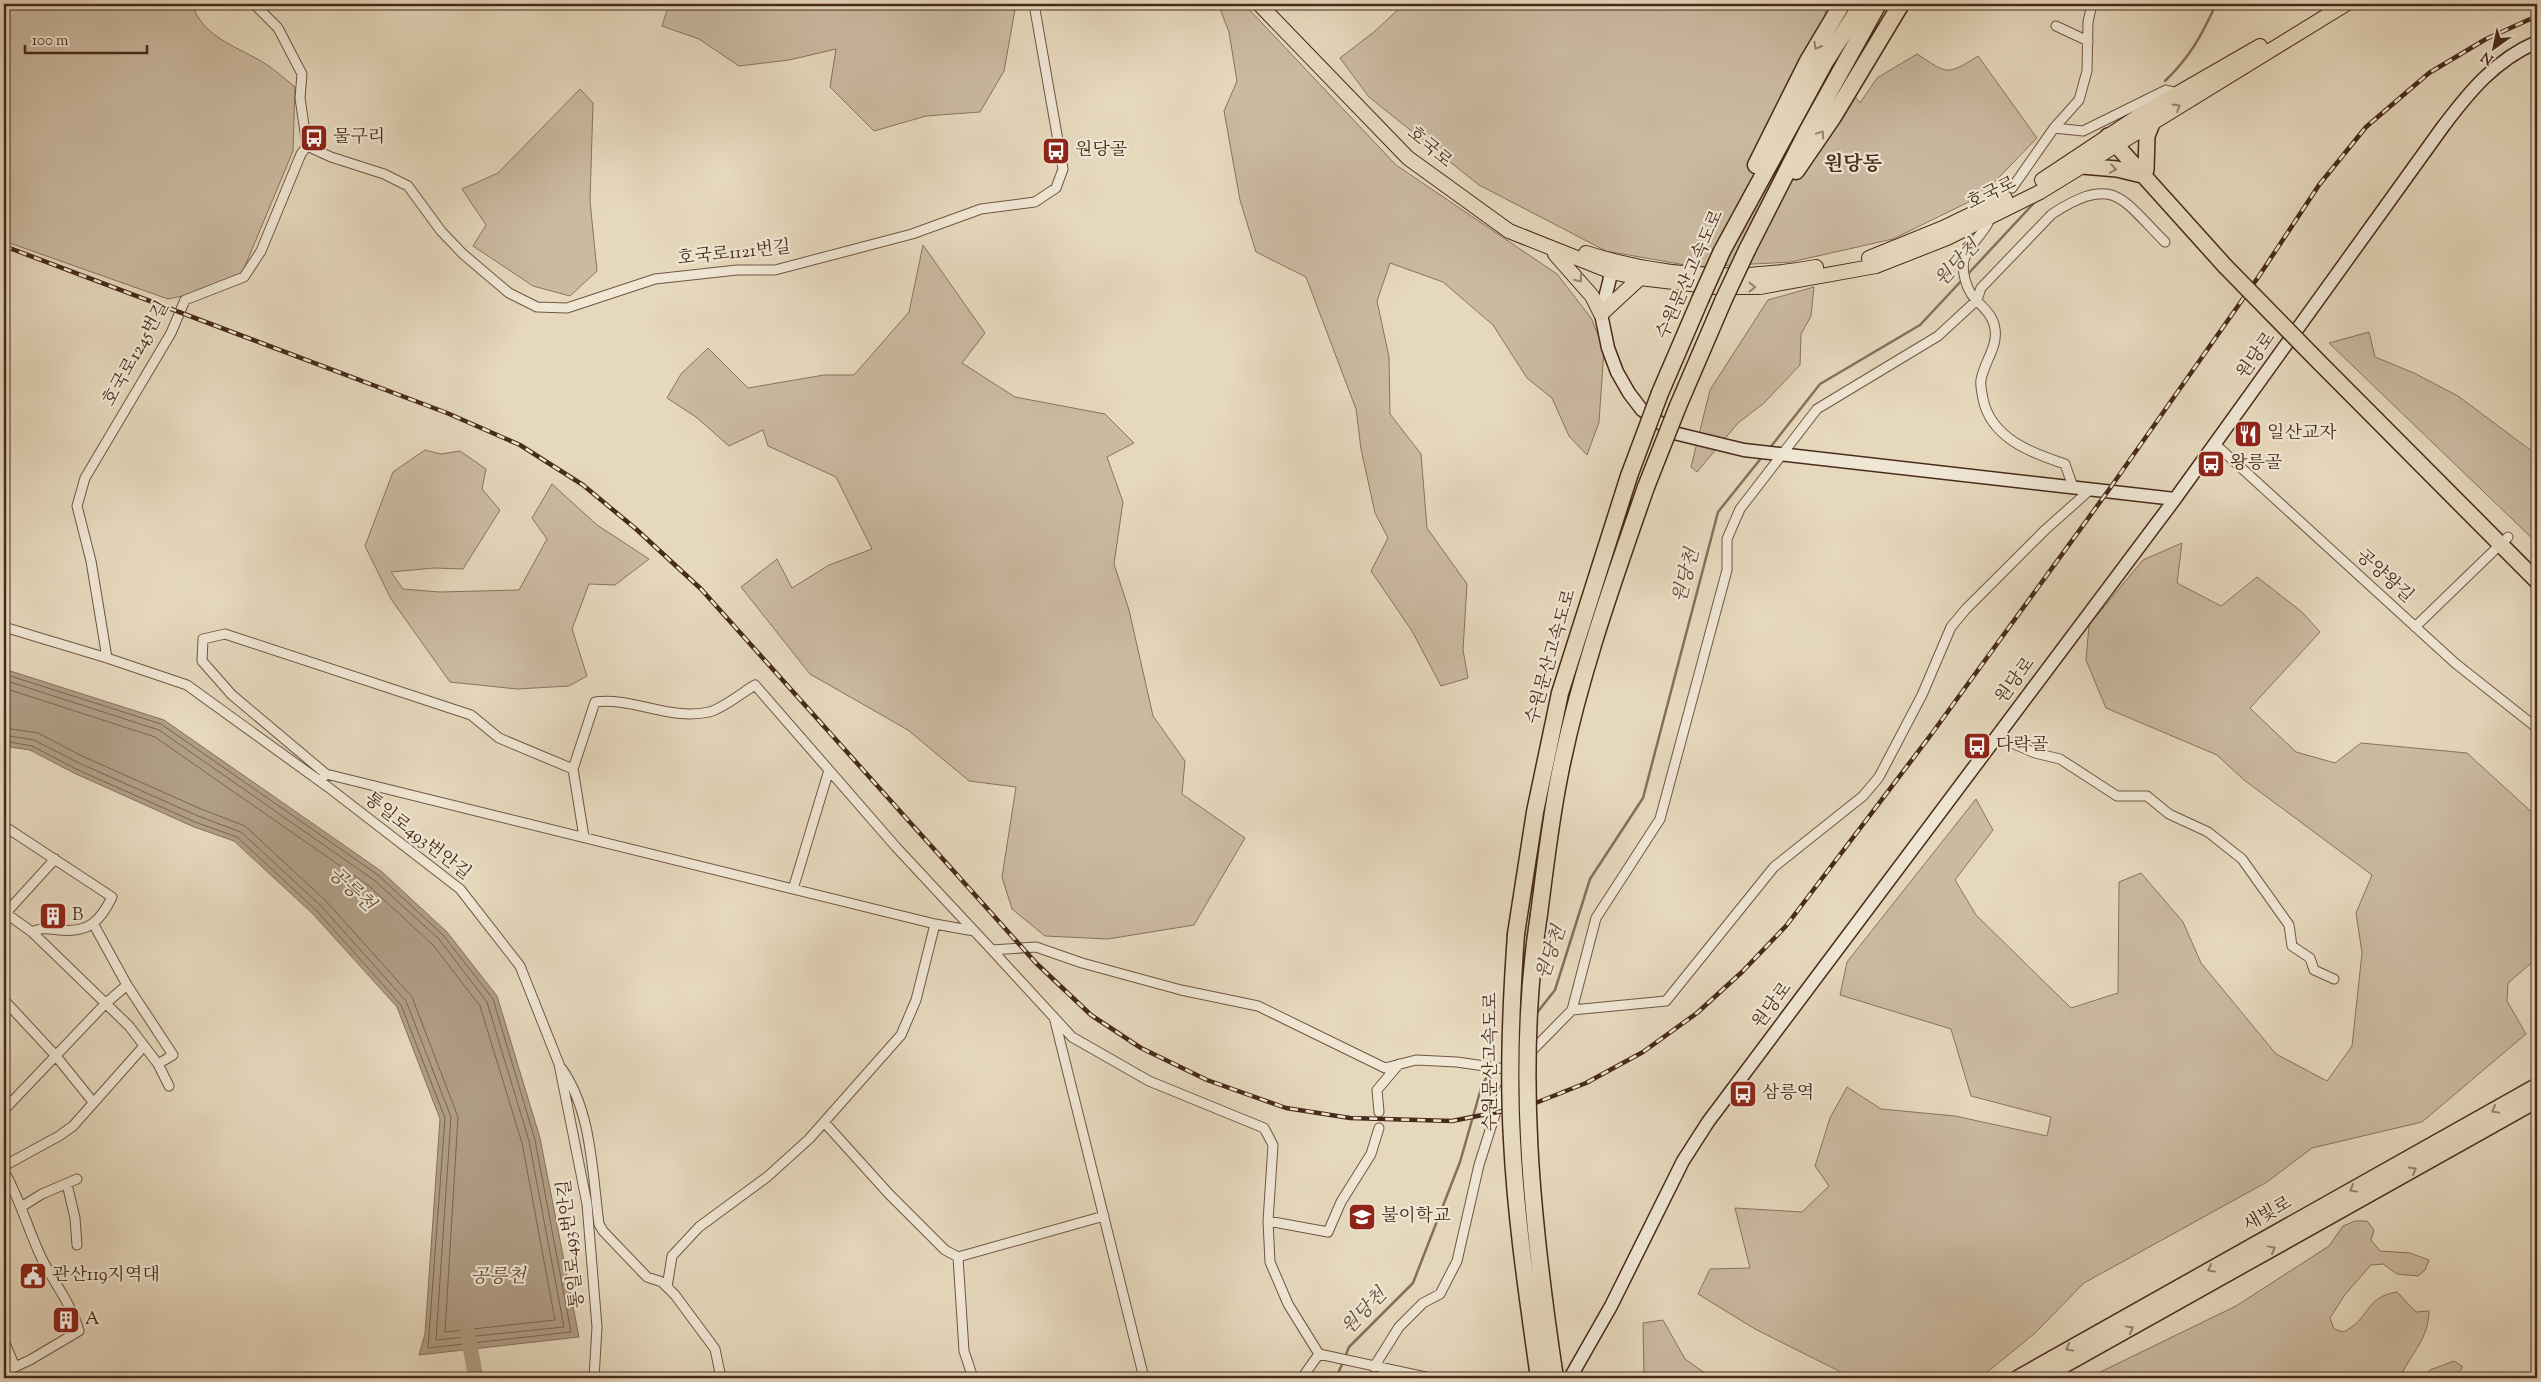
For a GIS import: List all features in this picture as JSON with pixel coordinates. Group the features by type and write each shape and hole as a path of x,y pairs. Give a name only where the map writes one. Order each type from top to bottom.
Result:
{"highway":[{"path":"1732,230 1747,184 1779,117 1808,60 1842,4"},
{"name":"수원문산고속도로","path":"1539,1378 1522,1255 1512,1140 1511,1026 1516,934 1535,812 1560,693 1629,476 1660,393 1700,300 1732,230 1825,62 1862,4"},
{"name":"수원문산고속도로","path":"1555,1378 1536,1238 1528,1140 1529,1023 1534,951 1552,818 1568,737 1596,636 1646,487 1678,406 1746,250 1808,130 1878,4"},
{"path":"1755,233 1832,117 1901,4"},
{"path":"2144,172 2147,136 2153,121"},
{"path":"2114,139 2227,263 2504,540 2537,568"},
{"path":"2082,166 2144,172"},
{"path":"2504,540 2537,581"},
{"name":"새빛로","path":"2018,1378 2537,1086"},
{"name":"새빛로","path":"2041,1378 2537,1100"}],"main road":[{"name":"호국로","path":"1258,4 1408,158 1509,231 1551,250 1613,267 1728,276 1762,275 1872,257 1943,228 2036,184 2114,139 2153,121 2346,4"},
{"name":"호국로","path":"1269,4 1317,56 1410,150 1464,191 1511,222 1541,237 1640,278 1716,287 1760,287 1876,266 1947,238 2040,192 2082,166 2114,139 2178,94 2331,4"},
{"name":"원당로","path":"1570,1378 1611,1306 1683,1161 1708,1122 1996,736 2176,499 2474,86 2499,63 2537,42"},
{"path":"1551,250 1592,296 1600,314 1608,348 1617,372 1629,393 1642,410 1674,433 1744,450 2176,499"},
{"path":"1600,314 1613,267"},
{"path":"1600,314 1640,278"}],"street":[{"path":"254,4 278,28 302,74 300,98 307,146"},
{"name":"호국로1121번길","path":"307,146 330,157 384,174 408,186 441,231 463,254 509,293 537,306 567,308 655,279 737,270 774,270 912,234 981,208 1034,202 1056,188 1063,169 1034,4"},
{"path":"2012,188 2054,128 2079,100 2086,71 2088,22 2092,4"},
{"path":"2056,26 2088,41"},
{"path":"2054,128 2083,131 2166,90 2178,94"},
{"name":"호국로1245번길","path":"107,658 91,561 77,506 85,478 171,333 184,300 244,277 257,257 301,154 307,146"},
{"path":"1374,1367 1399,1327 1423,1303 1440,1294 1457,1261 1479,1164 1510,1070 1572,1010 1596,918 1660,818 1726,570 1727,539 1740,509 1817,409 1938,336 2052,214 2091,194 2105,192 2121,198 2165,242"},
{"path":"1988,223 1966,255 1962,267 1974,297 1990,315 1995,327 1996,339 1980,380 1986,412 1998,430 2019,445 2035,454 2065,464 2073,487"},
{"name":"공양왕길","path":"2214,444 2455,663 2537,728"},
{"path":"1572,1010 1666,1000 1774,867 1863,796 1879,777 1922,695 1952,627 1966,609 2045,530 2091,489"},
{"path":"2415,627 2504,540"},
{"name":"통일로493번안길","path":"4,627 107,658 187,685 320,781 460,889 520,966 559,1064 587,1204 597,1326 594,1378"},
{"path":"573,769 499,738 471,714 224,634 203,639 202,661 232,695 326,774 935,924 974,931"},
{"path":"584,837 573,769 595,702 611,700 680,715 703,713 710,712 755,685 896,846 1072,1037 1149,1081 1264,1128 1272,1145 1268,1221 1270,1262 1288,1304 1322,1355 1430,1378"},
{"path":"1996,736 2035,753 2060,759 2117,796 2147,796 2169,814 2208,832 2242,859 2289,925 2292,946 2310,958 2314,970 2334,979"},
{"path":"794,889 829,770"},
{"path":"320,781 326,774"},
{"path":"4,826 112,897 105,912 94,924 70,931 40,928 32,932"},
{"path":"55,858 4,913 32,932 128,1026 158,1064 169,1086"},
{"path":"94,924 127,984 173,1055 158,1064"},
{"path":"667,1287 672,1256 699,1227 767,1177 809,1139 901,1035 916,1000 935,924"},
{"path":"992,950 1036,947 1082,963 1181,990 1258,1006 1385,1068 1416,1060 1457,1062 1510,1070"},
{"path":"4,1110 105,1004 127,984"},
{"path":"4,1000 56,1056 93,1102"},
{"path":"1053,1016 1144,1378"},
{"path":"4,1166 59,1136 73,1126 144,1046"},
{"path":"559,1064 573,1086 582,1109 599,1224 603,1231 647,1277 662,1282 667,1287 715,1350 721,1378"},
{"path":"1379,1112 1377,1090 1399,1064"},
{"path":"824,1122 889,1194 945,1250 958,1257 1104,1216"},
{"path":"1268,1221 1328,1232 1346,1194 1371,1154 1379,1128"},
{"path":"4,1171 21,1206 42,1258 76,1318 79,1331 30,1360 4,1372"},
{"path":"21,1206 42,1194 77,1179"},
{"path":"67,1184 75,1218 77,1245"},
{"path":"958,1257 964,1351 973,1378"},
{"path":"4,1341 15,1367"},
{"path":"1302,1378 1322,1355"}],"shaded area":[{"path":"4,4 192,4 203,24 211,32 265,64 295,87 293,151 240,278 226,287 168,299 4,241"},
{"path":"669,4 1016,4 1004,71 980,112 926,116 874,131 830,87 836,49 789,60 739,66 699,39 662,26"},
{"path":"1218,4 1244,4 1396,165 1557,274 1591,318 1604,349 1599,422 1587,455 1569,436 1552,398 1527,378 1493,325 1443,282 1390,263 1377,301 1389,357 1390,414 1421,454 1427,528 1467,584 1463,650 1468,678 1441,686 1412,631 1371,571 1388,538 1375,513 1361,449 1356,409 1306,277 1256,252 1240,200 1224,111 1237,81 1229,32"},
{"path":"1404,4 1827,4 1819,49 1860,103 1877,78 1917,54 1935,66 1947,70 1959,67 1978,56 2037,138 1981,196 1893,239 1791,262 1697,267 1606,251 1479,185 1369,97 1340,58 1374,32"},
{"path":"580,89 593,103 590,201 597,271 570,296 533,286 473,246 486,225 462,189 498,173"},
{"path":"923,245 985,333 962,363 1015,397 1105,414 1134,443 1107,457 1123,502 1114,564 1129,610 1153,716 1185,761 1182,794 1245,838 1194,925 1108,939 1045,936 1012,909 1002,877 1016,787 969,781 908,730 810,674 741,587 777,559 792,588 829,565 872,549 836,477 768,446 763,430 729,446 696,417 667,398 681,374 708,348 748,388 824,375 854,375 909,312"},
{"path":"1814,287 1811,316 1801,334 1800,365 1764,403 1738,423 1697,472 1691,467 1710,390 1768,300"},
{"path":"2369,332 2375,357 2414,373 2458,396 2537,455 2537,543 2329,343"},
{"path":"425,450 441,454 460,451 486,469 482,489 500,510 463,569 434,568 391,572 403,589 440,592 519,590 547,539 532,518 552,484 597,525 649,559 615,585 589,584 572,629 587,676 569,686 517,689 450,682 391,599 365,546 393,472"},
{"path":"2182,543 2177,583 2221,606 2257,577 2302,612 2320,632 2250,708 2296,752 2335,763 2361,743 2467,753 2537,817 2537,958 2508,983 2507,1001 2526,1034 2422,1122 2312,1148 2267,1182 2084,1283 2035,1333 1980,1378 1844,1378 1845,1374 1755,1329 1698,1294 1710,1269 1750,1268 1735,1208 1802,1212 1829,1186 1815,1166 1830,1118 1847,1087 1881,1109 1955,1116 2047,1136 2051,1117 1971,1096 1951,1029 1840,995 1847,962 1976,799 1993,830 1955,880 1976,915 2071,1008 2118,993 2119,882 2141,873 2183,922 2201,963 2276,1054 2327,1081 2352,1046 2362,953 2356,913 2372,875 2244,780 2217,755 2106,708 2086,660 2089,625 2143,560"},
{"path":"2355,1221 2367,1221 2374,1230 2371,1240 2380,1251 2410,1253 2429,1260 2425,1270 2418,1276 2397,1274 2383,1264 2371,1265 2344,1296 2330,1318 2334,1329 2343,1332 2352,1327 2378,1299 2397,1292 2416,1312 2429,1311 2426,1330 2400,1378 2088,1378 2236,1306 2329,1246 2343,1226"},
{"path":"1663,1320 1685,1359 1712,1378 1644,1378 1643,1323"},
{"path":"2454,1361 2463,1367 2454,1378 2424,1378 2430,1370"}],"water":[{"name":"공릉천","path":"4,669 164,720 381,871 447,932 497,996 540,1138 579,1337 419,1355 425,1334 440,1119 397,1007 313,914 234,841 194,827 74,773 30,750 4,746"}],"waterway":[{"name":"원당천","path":"2165,81 2182,63 2195,45 2216,4"},
{"name":"원당천","path":"1967,275 2034,203"},
{"name":"원당천","path":"1769,449 1820,384 1920,325 1963,279"},
{"name":"원당천","path":"1536,1014 1555,990 1590,879 1643,798 1718,512 1762,457"},
{"name":"원당천","path":"1345,1357 1349,1347 1413,1283 1460,1162 1482,1085 1490,1072"},
{"name":"공릉천","path":"467,1331 476,1378"},
{"name":"원당천","path":"1336,1378 1343,1362"}],"railway":[{"path":"4,246 447,413 520,445 583,485 636,529 701,589 1036,963 1091,1015 1141,1048 1207,1080 1286,1108 1350,1118 1452,1121 1528,1106 1586,1083 1643,1052 1697,1013 1742,972 1786,926 1933,732 2108,491 2259,276 2319,185 2366,127 2429,73 2486,39 2537,16"}],"place":[{"name":"물구리","path":"314,138"},
{"name":"원당골","path":"1056,151"},
{"name":"일산교자","path":"2248,434"},
{"name":"왕릉골","path":"2211,464"},
{"name":"다락골","path":"1977,746"},
{"name":"B","path":"53,916"},
{"name":"삼릉역","path":"1743,1094"},
{"name":"불이학교","path":"1362,1217"},
{"name":"관산119지역대","path":"33,1276"},
{"name":"A","path":"66,1320"}],"district":[{"name":"원당동","path":"1853,165"}]}
